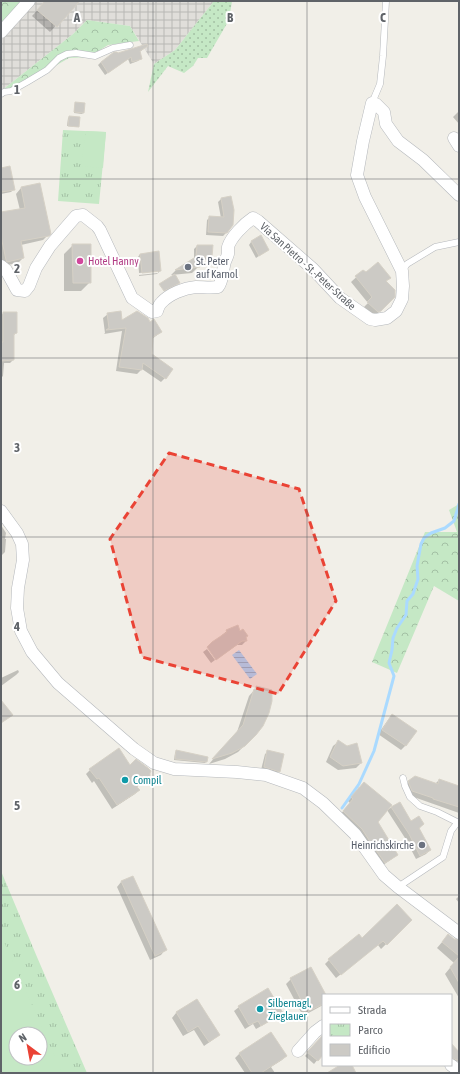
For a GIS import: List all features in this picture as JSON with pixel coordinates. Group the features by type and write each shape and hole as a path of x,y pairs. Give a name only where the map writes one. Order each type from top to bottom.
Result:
{"street":[{"path":"1,32 28,1"},
{"path":"402,272 365,197 358,175 363,141 372,103 376,104 384,112 386,124 398,141 423,160 459,195"},
{"name":"Via San Pietro - St.-Peter-Straße","path":"1,266 6,270 17,290 25,291 29,286 36,268 50,246 76,216 83,215 99,228 132,298 152,312 157,311 161,303 167,298 182,291 195,287 218,287 222,279 224,264 228,253 228,246 245,223 253,218 313,268 340,298 370,319 375,320 388,318 396,311 402,299 402,272"},
{"path":"1,511 17,533 22,544 23,560 18,588 17,608 20,631 32,652 58,683 134,749 154,763 174,769 266,775 303,788 323,803 355,834 384,875 459,933"},
{"path":"298,1051 315,1032 322,1027"}],"lane":[{"path":"372,103 380,84 386,1"},
{"path":"1,94 11,91 27,82 47,70 59,58 68,54 76,53 95,56 113,48 130,44"},
{"path":"402,272 407,264 435,247 459,242"},
{"path":"398,887 443,857 451,831 458,823 437,812 420,806 410,797 403,778"}],"highlighted area":[{"path":"169,453 299,489 336,601 278,694 142,657 110,539"}],"shaded area":[{"path":"29,1 214,1 175,50 154,64 130,26 87,20 73,34 1,91 1,32"}],"green space":[{"path":"1,1 29,1 1,32"},
{"path":"214,1 232,1 229,20 207,58 198,58 193,66 184,73 168,66 148,92 154,64 175,50"},
{"path":"87,20 130,26 139,41 108,45 89,57 69,58 1,97 1,91 73,34"},
{"path":"63,130 106,132 99,204 58,201"},
{"path":"86,131 106,132 103,168 81,166"},
{"path":"459,504 459,601 434,586 397,673 372,662 425,532 457,532 449,510"},
{"path":"1,871 37,957 87,1073 1,1073"},
{"path":"1,935 41,1026 8,1026 8,1066 48,1066 48,1041 62,1073 3,1073 1,1069"}],"water":[{"path":"239,650 257,674 250,679 232,655"}],"building":[{"path":"45,1 80,1 57,27 37,10"},
{"path":"147,44 148,46 140,51 142,59 132,62 131,57 108,73 101,62 114,52 118,53"},
{"path":"75,102 85,103 84,113 74,112"},
{"path":"69,116 80,117 79,127 68,126"},
{"path":"10,166 15,190 1,192 1,168"},
{"path":"40,183 51,234 49,236 21,241 24,258 7,262 1,236 1,212 25,208 21,187"},
{"path":"231,196 234,210 233,225 227,233 208,232 209,216 224,217 221,198"},
{"path":"261,235 269,250 259,256 251,241"},
{"path":"72,244 91,244 91,283 73,283"},
{"path":"197,245 213,245 212,257 196,257"},
{"path":"159,251 161,271 142,273 140,254"},
{"name":"St. Peter auf Karnol","path":"194,258 200,267 175,270"},
{"path":"378,262 391,278 386,281 395,290 395,297 381,311 378,312 367,302 372,297 355,276 363,270 366,272"},
{"path":"175,274 180,283 164,291 159,284"},
{"path":"121,311 122,320 137,311 148,318 150,322 154,319 162,332 153,337 152,354 173,369 166,379 143,363 142,370 119,367 126,328 106,330 109,328 107,313"},
{"path":"3,312 17,312 17,333 14,334 14,360 1,361 1,342 3,342"},
{"path":"238,625 240,631 243,629 248,636 246,637 247,641 242,641 216,660 207,647 227,632 226,630"},
{"path":"256,686 272,690 272,701 269,713 263,726 245,746 232,753 212,759 243,725"},
{"path":"1,700 13,715 1,723"},
{"path":"392,714 417,731 406,746 382,730"},
{"path":"338,740 347,746 357,743 362,763 343,766 330,757"},
{"name":"Compil","path":"119,748 130,765 136,759 151,771 150,777 146,777 137,787 140,790 117,805 99,778 97,779 89,769"},
{"path":"176,750 208,757 207,762 175,759"},
{"path":"267,750 284,754 280,772 264,767"},
{"path":"415,776 438,784 439,779 459,786 459,807 412,791 408,781"},
{"path":"364,782 392,805 378,822 398,855 385,863 362,829 343,811 353,799 351,797"},
{"path":"400,802 411,821 419,816 424,824 419,828 431,850 420,856 409,834 391,807"},
{"path":"133,876 167,950 155,956 121,881"},
{"path":"397,904 412,920 387,945 383,941 341,975 328,959 359,934 362,938"},
{"path":"448,934 454,939 459,940 459,956 442,942"},
{"path":"459,957 459,983 450,967"},
{"path":"311,967 325,994 322,994 322,1004 307,1012 290,978"},
{"name":"Silbernagl, Zieglauer","path":"268,988 283,1013 261,1026 258,1021 249,1025 238,1006"},
{"path":"197,999 220,1035 209,1042 198,1026 188,1032 176,1012"},
{"path":"271,1032 287,1056 261,1073 252,1073 239,1053"},
{"path":"322,1036 322,1056 318,1061 307,1052"},
{"path":"452,1044 459,1052 459,1060 452,1058"},
{"path":"338,1066 352,1066 356,1073 327,1073"}],"waterway":[{"path":"342,808 359,784 374,751 394,676 389,663 393,638 397,628 406,615 407,601 413,594 418,579 417,566 421,544 424,538 431,533 445,528 454,521 459,504"}],"place":[{"name":"Hotel Hanny","path":"80,261"},
{"name":"St. Peter auf Karnol","path":"188,267"},
{"name":"Compil","path":"125,780"},
{"name":"Heinrichskirche","path":"422,845"},
{"name":"Silbernagl, Zieglauer","path":"260,1009"}]}
